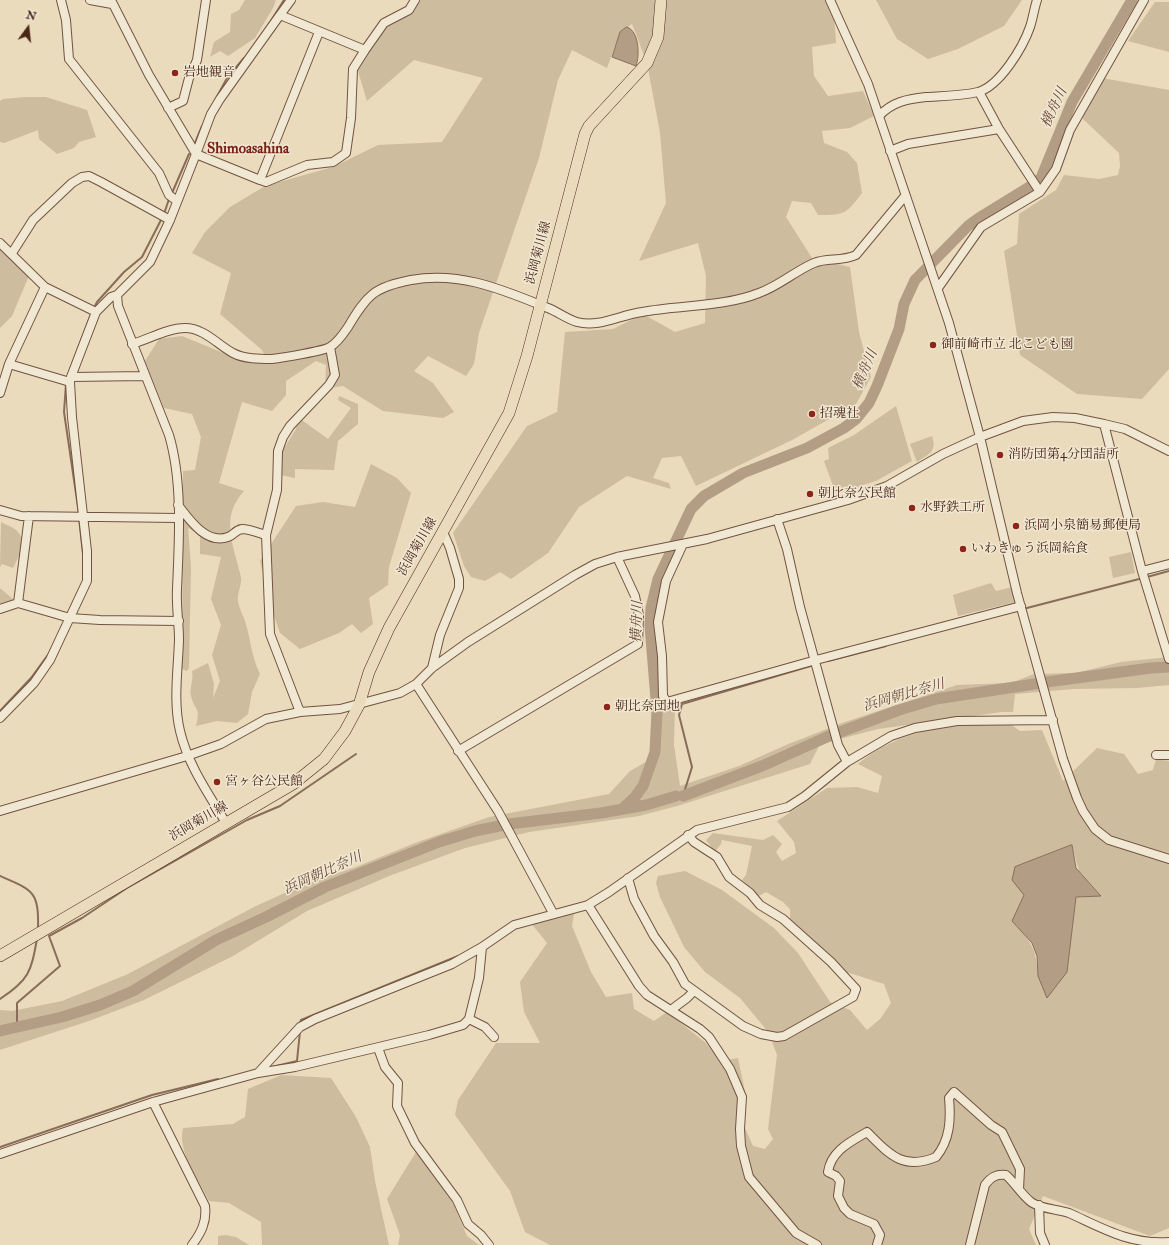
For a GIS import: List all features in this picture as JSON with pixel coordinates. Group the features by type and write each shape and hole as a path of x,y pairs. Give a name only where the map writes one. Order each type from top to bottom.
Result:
{"main road":[{"name":"浜岡菊川線","path":"0,956 293,784 324,759 341,737 359,705 369,672 388,628 509,413 518,390 585,134 589,126 647,63 658,37 661,0"}],"street":[{"path":"60,0 66,20 69,59 159,174 173,198"},
{"path":"90,0 112,2 168,108 196,154 266,182 307,165 333,162 346,153 351,118 353,69 384,23 409,10 415,0"},
{"path":"168,108 183,101 189,78 197,60 206,0"},
{"path":"0,718 34,683 50,660 83,594 88,574 68,380 93,310 111,297 117,295 150,262 173,198 196,154 211,114 220,99 291,0"},
{"path":"830,0 868,84 905,196 938,288 980,437 1021,609 1077,798 1094,829 1109,840 1169,859"},
{"path":"879,116 898,102 911,98 979,92 996,80 1009,66 1030,28 1037,0"},
{"path":"938,288 981,227 1040,192 1056,169 1070,130 1144,0"},
{"path":"280,15 365,50"},
{"path":"260,180 319,32"},
{"path":"979,92 999,129 1040,192"},
{"path":"890,151 908,144 999,129"},
{"path":"12,253 33,220 72,183 82,177 89,176 166,217"},
{"path":"132,344 164,333 185,328 200,332 235,354 245,357 274,359 330,347 345,333 363,301 387,285 414,280 460,278 500,289 575,322 589,324 614,320 640,312 733,300 758,294 779,284 814,263 824,260 847,259 856,255 905,196"},
{"path":"0,243 12,253 45,287 93,310"},
{"path":"0,393 9,364 45,287"},
{"path":"117,295 118,306 175,453 179,555 177,591 179,621 179,730 187,756 226,823"},
{"path":"300,712 270,634 266,535 277,490 278,451 283,437 290,426 329,385 335,375 330,347"},
{"path":"9,364 68,380 145,376"},
{"path":"0,812 187,756 221,744 266,719 300,712 340,710 400,693 416,684 432,668 468,642 595,564 617,557 683,544 848,500 887,486 943,454 980,437 1024,421 1053,417 1075,418 1104,424 1125,429 1169,451"},
{"path":"1104,424 1142,571 1169,659"},
{"path":"178,505 203,533 216,537 228,537 236,530 243,529 266,535"},
{"path":"0,510 3,512 29,516 178,518"},
{"path":"18,603 29,516"},
{"path":"777,519 787,549 800,607 838,745 847,762"},
{"path":"432,668 440,635 459,588 459,579 450,548 443,532"},
{"path":"683,544 666,581 658,622 663,696 667,702 1021,609"},
{"path":"458,752 638,644 638,615 635,596 617,557"},
{"path":"1142,571 1169,564"},
{"path":"0,609 18,603 70,618 179,621"},
{"path":"416,684 458,752 498,811 553,913"},
{"path":"258,1073 296,1032 315,1019 452,964 482,947 514,925 553,913 588,905 697,830 788,807 805,796 847,762 891,736 938,723 1003,719 1053,720"},
{"path":"1156,755 1169,756"},
{"path":"628,878 634,899 654,936 673,962 685,984 693,992 743,1026 761,1034 777,1037 794,1032 852,997 856,989 831,962 783,919 760,905 750,893 729,877 716,857 694,842 688,835"},
{"path":"588,905 639,986 647,995 700,1028 709,1037 730,1069 742,1097 740,1129 741,1146 749,1177 796,1233 817,1245"},
{"path":"0,1154 153,1102 258,1073 295,1067 378,1048 463,1025 469,1019 479,978 482,947"},
{"path":"671,1010 688,998 693,992"},
{"path":"469,1019 485,1027 494,1037"},
{"path":"378,1048 385,1067 398,1083 397,1106 415,1143 457,1200 468,1224 481,1234 489,1245"},
{"path":"878,1245 880,1235 874,1224 850,1214 844,1208 838,1196 840,1181 836,1176 828,1172 829,1167 841,1148 867,1132 887,1151 900,1160 919,1163 936,1157 947,1139 950,1114 949,1098 954,1092 991,1125 1002,1132 1020,1169 1019,1189"},
{"path":"153,1102 205,1206 206,1214 203,1228 192,1245"},
{"path":"970,1245 985,1185 989,1179 997,1174 1006,1175 1032,1203 1068,1213 1124,1242 1140,1244 1158,1244 1169,1242"},
{"path":"1039,1205 1040,1233 1046,1245"}],"shaded area":[{"path":"245,0 276,0 273,8 255,38 228,56 220,51 210,57 214,42 230,32 231,14 239,10"},
{"path":"417,0 833,0 836,43 812,47 814,76 828,96 863,91 874,116 850,128 822,131 824,143 847,152 857,163 862,193 848,209 840,214 834,215 818,215 811,203 792,201 786,217 812,258 850,267 859,332 871,377 856,404 792,440 696,486 681,456 662,458 653,478 669,483 671,489 627,476 579,507 548,553 511,579 500,572 485,581 471,577 464,566 453,533 527,426 557,412 565,332 613,329 643,314 675,332 705,323 706,276 698,243 639,261 666,203 660,133 647,63 632,24 620,32 607,68 572,50 558,80 539,158 479,333 474,364 466,376 428,356 414,371 433,383 454,412 443,418 383,411 343,386 325,389 326,365 316,361 286,381 286,395 272,411 242,402 219,483 244,491 236,501 232,511 230,532 241,577 238,598 240,609 245,621 255,661 260,674 252,692 248,714 237,723 217,721 196,726 198,712 191,693 192,671 208,663 214,684 213,698 220,681 212,655 221,625 211,599 221,557 200,554 200,534 188,528 191,566 189,668 187,671 182,669 183,471 195,470 201,437 192,414 164,408 145,361 159,339 182,336 233,357 269,364 262,350 220,314 231,273 192,253 205,232 230,207 265,186 333,167 378,145 442,142 483,78 414,60 367,101 357,68 374,42 391,22 415,9"},
{"path":"876,0 1022,0 1004,26 958,49 928,59 897,39"},
{"path":"1155,2 1169,2 1169,52 1128,41"},
{"path":"627,27 634,33 638,44 636,66 612,57 620,32"},
{"path":"1102,78 1169,90 1169,369 1142,399 1077,394 1020,355 1004,251 1017,244 1019,214 1056,190 1064,175 1099,179 1118,175 1120,166 1119,153 1082,118"},
{"path":"46,97 87,110 96,137 79,142 74,148 57,154 39,139 38,130 4,143 0,142 0,101 3,99"},
{"path":"0,248 29,276 12,316 0,328"},
{"path":"339,396 358,404 358,424 338,441 334,470 295,469 295,478 280,475 283,450 296,429 293,423 299,418 328,439 351,408 338,400"},
{"path":"896,406 912,461 876,481 836,494 824,461 829,459 828,448 854,435"},
{"path":"932,436 934,446 933,449 929,454 917,462 910,444"},
{"path":"371,464 397,478 411,493 389,567 388,585 369,598 373,624 361,633 352,624 339,633 300,649 280,633 272,610 260,561 296,506 323,502 355,507"},
{"path":"1,522 14,529 21,536 21,550 13,568 2,564 0,567"},
{"path":"1131,552 1135,573 1113,578 1109,557"},
{"path":"991,583 996,591 1012,587 1016,602 958,616 953,595"},
{"path":"0,588 14,600 0,604"},
{"path":"1169,657 1169,685 1137,688 1073,689 1015,694 1013,712 1002,712 878,729 820,744 810,764 677,806 639,816 529,832 465,848 389,876 307,911 233,956 144,1000 89,1021 0,1050 0,1010 12,1011 62,1001 128,974 254,907 304,884 356,867 415,843 489,817 609,794 630,771 651,759 660,706 675,704 674,745 680,786 739,766 786,745 842,723 957,685 1011,683 1034,674 1076,673 1121,662"},
{"path":"1003,719 1020,731 1042,730 1063,781 1097,748 1124,754 1138,774 1153,770 1156,759 1169,761 1169,1228 1150,1236 1043,1196 1029,1229 1036,1245 550,1245 525,1232 510,1191 455,1115 458,1100 496,1043 540,1043 524,1012 520,982 547,943 531,923 552,917 574,914 572,926 591,972 606,997 632,993 634,1009 654,1021 667,1012 706,1043 721,1061 738,1058 745,1092 745,1128 753,1146 765,1149 773,1139 768,1129 777,1055 769,1033 740,998 705,972 684,947 660,897 656,883 658,876 685,871 722,890 774,928 798,953 830,1002 850,1010 867,1030 880,1019 891,1003 884,984 840,970 790,919 790,909 783,902 766,892 757,897 742,880 746,875 752,846 722,840 715,852 706,840 713,833 763,840 773,835 782,844 776,852 782,861 796,853 794,842 777,821 827,788 857,787 878,793 882,776 858,764 874,752 891,743 927,730 964,723","holes":["1072,845 1079,871 1101,895 1076,897 1067,972 1038,976 1034,951 1024,934 1012,921 1024,895"]},
{"path":"1072,845 1076,868 1101,896 1076,897 1067,972 1047,998 1038,976 1037,956 1032,943 1012,921 1024,895 1012,880 1015,867"},
{"path":"281,1075 331,1078 356,1117 370,1147 375,1181 389,1245 262,1245 261,1222 229,1203 209,1201 186,1156 183,1147 183,1128 233,1124 245,1117 248,1089"},
{"path":"416,1152 454,1205 467,1236 479,1245 398,1245 400,1235 387,1199"},
{"path":"226,1235 236,1237 249,1245 218,1245 218,1236"}],"waterway":[{"path":"269,24 284,0"},
{"name":"横舟川","path":"622,809 635,797 643,786 655,752 657,711 650,626 651,608 658,579 691,509 704,496 743,473 807,448 844,428 856,419 869,403 877,386 899,329 904,304 915,280 968,226 1041,178 1072,102 1132,0"},
{"path":"212,106 227,78 244,58"},
{"path":"195,143 202,126"},
{"path":"172,193 189,154"},
{"path":"164,214 169,199"},
{"path":"94,308 97,302 124,272 142,257 162,218"},
{"path":"72,364 91,314"},
{"path":"66,384 64,412 79,514"},
{"path":"79,518 83,554"},
{"path":"1147,577 1169,571"},
{"path":"1023,609 1143,578"},
{"path":"828,661 886,646"},
{"path":"0,711 31,678 50,652"},
{"path":"676,796 683,796 692,767 679,715 682,704 814,665"},
{"name":"浜岡朝比奈川","path":"683,796 762,766 827,737 899,710 936,699 1054,681 1169,667"},
{"path":"17,1027 17,1003 60,966 49,936 82,918 127,888 247,820 280,806 356,754"},
{"name":"浜岡朝比奈川","path":"0,1031 62,1017 100,1005 133,991 216,940 325,887 439,842 475,831 509,824 601,813 646,805 676,796"},
{"path":"0,876 20,885 32,894 37,907 38,929"},
{"path":"0,999 17,986 27,974 33,960 37,939"},
{"path":"300,1024 301,1020 458,956"},
{"path":"272,1067 297,1061 300,1031"},
{"path":"0,1147 152,1095 218,1079"}],"place":[{"name":"岩地観音","path":"175,73"},
{"name":"御前崎市立 北こども園","path":"933,345"},
{"name":"招魂社","path":"812,414"},
{"name":"消防団第4分団詰所","path":"1000,455"},
{"name":"朝比奈公民館","path":"810,494"},
{"name":"水野鉄工所","path":"912,508"},
{"name":"浜岡小泉簡易郵便局","path":"1016,526"},
{"name":"いわきゅう浜岡給食","path":"963,549"},
{"name":"朝比奈団地","path":"607,707"},
{"name":"宮ヶ谷公民館","path":"217,782"}],"district":[{"name":"Shimoasahina","path":"248,150"}]}
